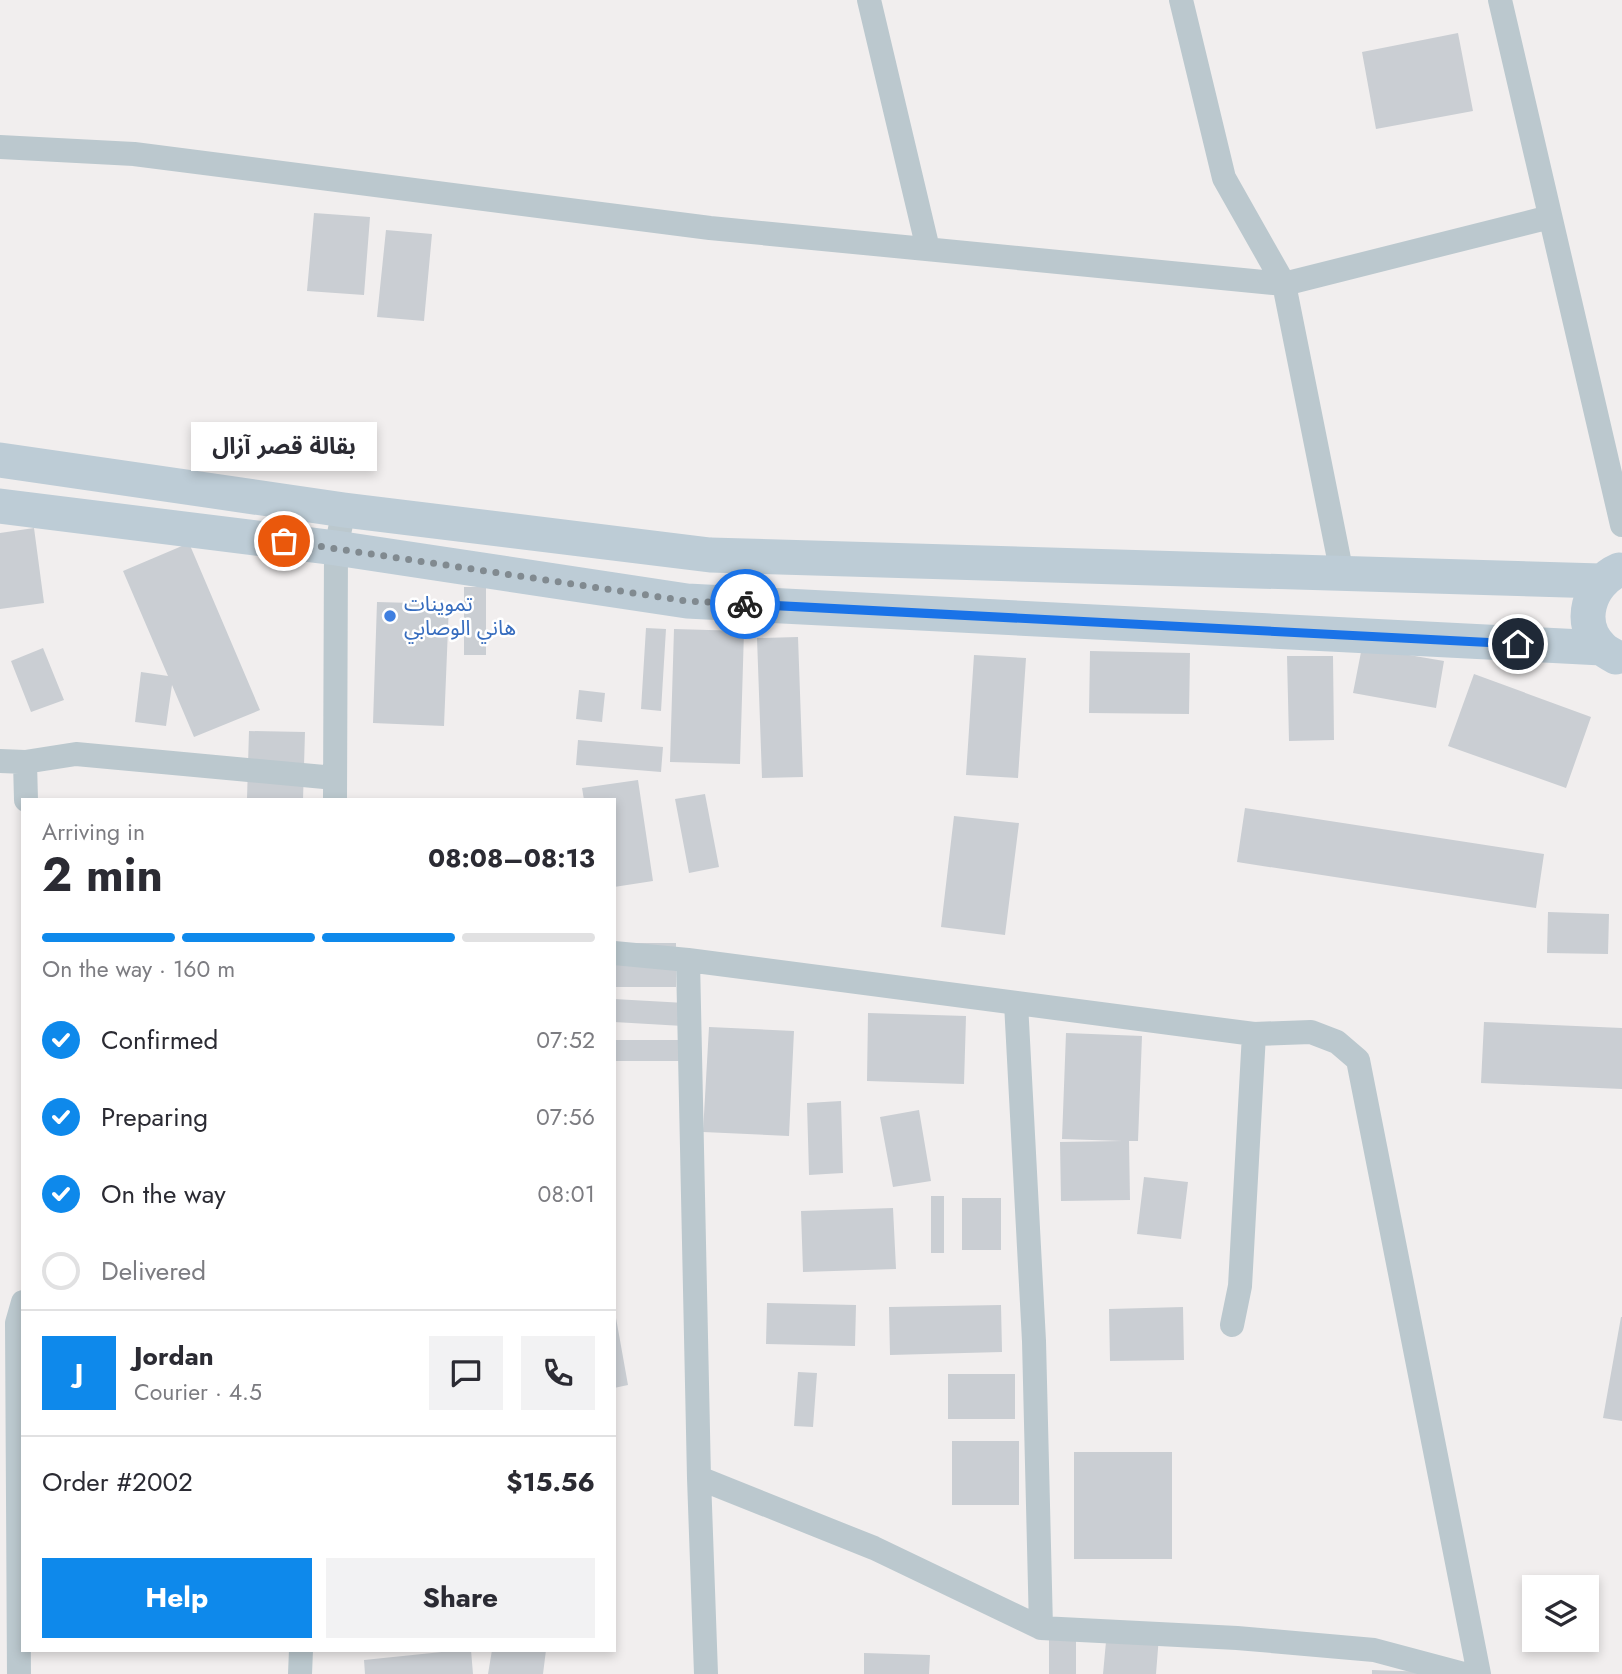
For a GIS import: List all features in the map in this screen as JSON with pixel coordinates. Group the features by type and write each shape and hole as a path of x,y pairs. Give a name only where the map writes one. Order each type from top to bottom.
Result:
{"street":[{"path":"869,0 928,249"},
{"path":"1181,0 1224,178 1284,284 1342,574"},
{"path":"1500,0 1622,525"},
{"path":"0,147 134,154 710,228 1284,284 1550,216"},
{"path":"0,460 344,510 710,555 1342,574 1611,575"},
{"path":"0,506 336,548 687,601 1612,654"},
{"path":"0,761 25,762 76,754 335,789 336,548 344,510"},
{"path":"1611,575 1590,597 1587,615 1591,633 1612,654"},
{"path":"25,762 26,798"},
{"path":"616,953 688,960 1254,1034 1311,1032 1337,1042 1358,1060 1479,1674"},
{"path":"688,960 706,1674"},
{"path":"1016,1003 1034,1341 1041,1628"},
{"path":"1232,1325 1240,1286 1254,1034"},
{"path":"19,1674 17,1323 21,1309"},
{"path":"699,1478 874,1548 1041,1628 1237,1638 1374,1650 1464,1674"},
{"path":"300,1674 301,1652"}],"building":[{"path":"1458,33 1473,111 1376,129 1362,52"},
{"path":"314,213 370,217 364,295 307,291"},
{"path":"386,230 432,234 424,321 377,317"},
{"path":"34,528 44,603 0,609 0,533"},
{"path":"189,543 260,710 194,737 172,685 166,726 135,722 141,672 168,676 123,571"},
{"path":"464,587 486,587 486,655 464,655"},
{"path":"377,602 449,604 444,726 373,723"},
{"path":"646,628 666,629 661,711 641,709"},
{"path":"674,629 744,631 740,764 670,762"},
{"path":"798,637 803,777 762,778 757,638"},
{"path":"1362,647 1444,661 1436,708 1353,693"},
{"path":"43,648 64,700 31,712 11,661"},
{"path":"1090,651 1190,653 1189,714 1089,713"},
{"path":"974,655 1026,658 1018,778 966,775"},
{"path":"1287,656 1333,656 1334,740 1289,741"},
{"path":"1474,674 1591,717 1566,788 1448,746"},
{"path":"579,690 605,693 602,722 576,719"},
{"path":"249,731 305,732 303,798 247,798"},
{"path":"578,740 663,747 661,772 576,765"},
{"path":"638,780 653,881 616,887 616,798 584,798 582,788"},
{"path":"705,794 719,867 689,873 675,799"},
{"path":"1245,808 1544,854 1536,908 1237,862"},
{"path":"954,816 1019,823 1005,935 941,927"},
{"path":"1548,912 1609,914 1608,954 1547,953"},
{"path":"616,943 676,943 676,987 616,987"},
{"path":"616,999 685,1003 683,1026 616,1022"},
{"path":"868,1013 966,1016 964,1084 867,1081"},
{"path":"1484,1022 1622,1028 1622,1089 1481,1083"},
{"path":"709,1027 794,1031 789,1136 703,1132"},
{"path":"1066,1033 1142,1036 1138,1141 1129,1141 1130,1200 1061,1201 1060,1142 1122,1141 1062,1139"},
{"path":"616,1040 686,1040 686,1061 616,1061"},
{"path":"841,1101 843,1173 809,1175 807,1103"},
{"path":"919,1110 931,1181 893,1187 880,1117"},
{"path":"1144,1177 1188,1182 1181,1239 1137,1234"},
{"path":"931,1196 944,1196 944,1253 931,1253"},
{"path":"962,1198 1001,1198 1001,1250 962,1250"},
{"path":"893,1208 896,1269 803,1272 801,1211"},
{"path":"767,1303 856,1305 855,1346 766,1344"},
{"path":"1001,1305 1002,1352 890,1355 889,1307"},
{"path":"1183,1307 1184,1360 1110,1361 1109,1309"},
{"path":"1622,1317 1622,1421 1603,1418"},
{"path":"616,1318 628,1385 616,1388"},
{"path":"798,1372 817,1373 813,1427 794,1426"},
{"path":"948,1374 1015,1374 1015,1419 948,1419"},
{"path":"952,1441 1019,1441 1019,1505 952,1505"},
{"path":"1074,1452 1172,1452 1172,1559 1074,1559"},
{"path":"1049,1631 1076,1631 1076,1674 1049,1674"},
{"path":"1107,1631 1159,1636 1156,1674 1103,1674"},
{"path":"442,1652 471,1652 473,1674 365,1674 364,1660"},
{"path":"492,1652 546,1652 543,1674 488,1674"},
{"path":"864,1653 930,1655 929,1674 864,1674"},
{"path":"1372,1670 1430,1672 1430,1674 1372,1674"}],"way so far":[{"path":"284,541 687,601 745,604"}],"place":[{"name":"بقالة قصر آزال","path":"284,541"},
{"name":"تموينات هاني الوصابي","path":"390,616"}],"route":[{"path":"745,604 1518,644"}]}
